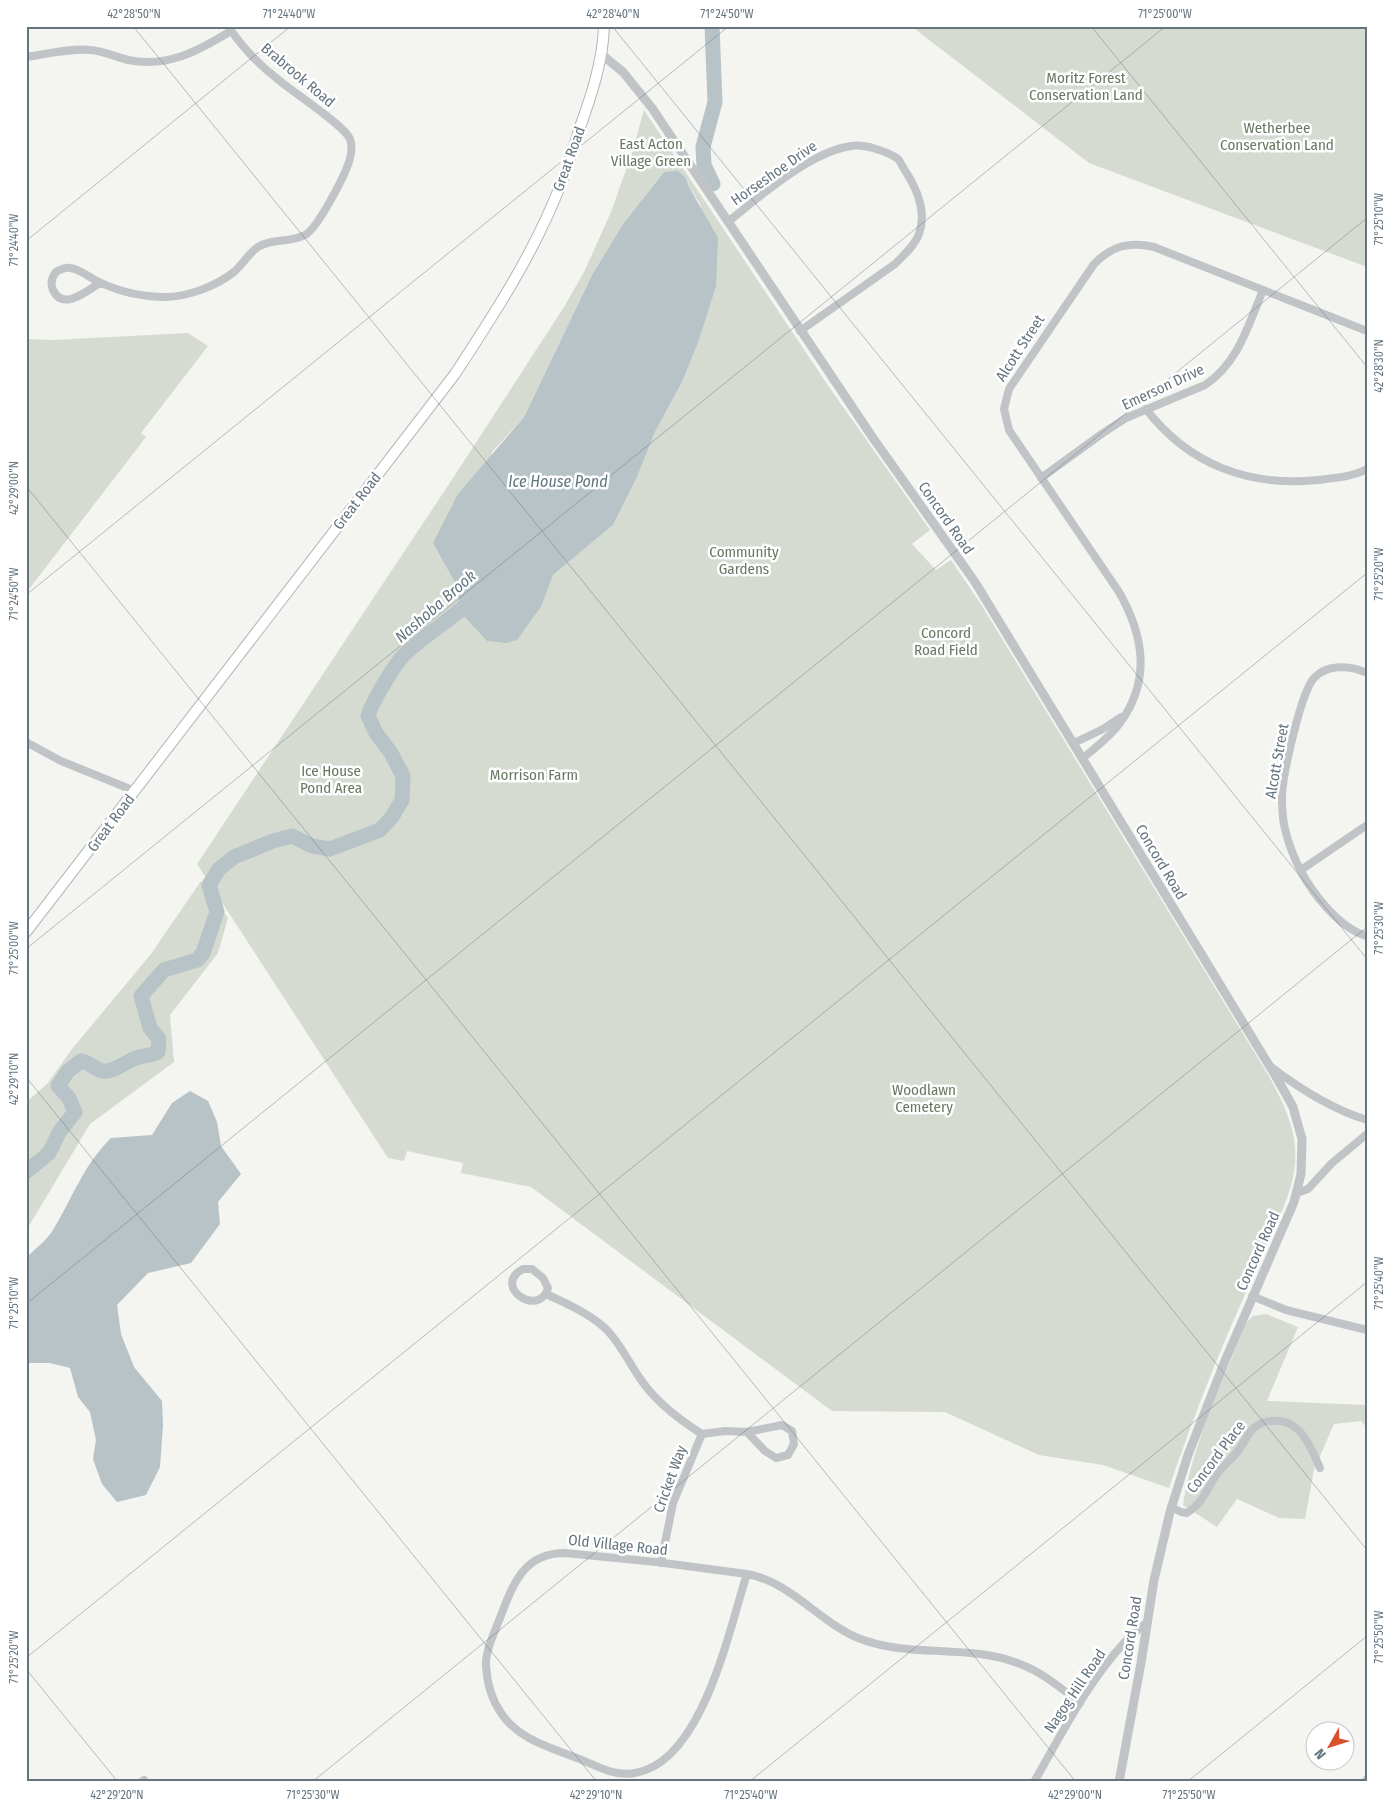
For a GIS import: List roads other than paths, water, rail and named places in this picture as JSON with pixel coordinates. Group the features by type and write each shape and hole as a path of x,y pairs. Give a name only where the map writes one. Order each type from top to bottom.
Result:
{"main road":[{"name":"Great Road","path":"26,932 455,374 486,326 529,251 562,181 585,112 601,54 604,26"}],"street":[{"path":"26,56 93,50 134,61 162,62 178,59 194,52 230,29"},
{"name":"Brabrook Road","path":"100,283 125,292 151,296 192,293 228,276 260,246 271,242 295,239 307,234 316,225 347,169 352,144 343,130 271,74 230,29"},
{"name":"Concord Road","path":"601,54 623,72 642,95 873,438 975,582 1270,1066 1290,1100 1300,1130 1303,1159 1297,1193 1286,1223 1252,1296 1188,1455 1171,1507 1154,1580 1120,1782"},
{"name":"Horseshoe Drive","path":"728,222 760,196 812,160 828,152 852,146 875,148 898,160 912,180 920,202 922,218 919,235 907,252 895,264 800,331"},
{"name":"Alcott Street","path":"1083,758 1107,737 1126,712 1136,692 1141,668 1140,647 1136,627 1110,577 1009,430 1005,414 1006,398 1020,372 1081,281 1100,258 1109,250 1131,244 1154,247 1367,330"},
{"path":"68,267 100,283 76,298 67,300 56,294 52,289 51,283 56,272 68,267"},
{"name":"Emerson Drive","path":"1041,478 1126,418 1205,385 1225,369 1235,354 1262,290"},
{"path":"1146,409 1161,429 1186,450 1218,468 1258,478 1280,481 1307,481 1342,477 1367,470"},
{"name":"Alcott Street","path":"1367,673 1347,667 1335,667 1322,672 1313,679 1304,696 1282,793 1285,828 1290,848 1305,879 1320,901 1336,917 1357,933 1367,936"},
{"name":"Alcott Street","path":"1074,743 1109,726 1126,712"},
{"path":"26,742 61,761 135,791"},
{"path":"1301,870 1367,825"},
{"path":"1270,1066 1318,1098 1349,1114 1367,1120"},
{"path":"1297,1193 1308,1189 1332,1163 1367,1134"},
{"path":"523,1269 532,1269 545,1281 548,1288 546,1294 538,1300 524,1299 514,1290 512,1283 514,1276 523,1269"},
{"path":"546,1294 598,1323 606,1330 622,1349 643,1383 658,1400 702,1434 725,1431 747,1432 775,1426 785,1426 792,1431 794,1444 788,1455 776,1458 765,1451 747,1432"},
{"path":"1252,1296 1286,1310 1367,1330"},
{"name":"Concord Place","path":"1171,1507 1187,1513 1200,1503 1215,1478 1239,1450 1250,1432 1257,1425 1265,1422 1282,1421 1299,1430 1312,1450 1320,1468"},
{"name":"Cricket Way","path":"661,1563 673,1503 702,1434"},
{"name":"Old Village Road","path":"747,1574 715,1678 704,1706 685,1737 672,1752 654,1767 634,1774 611,1772 544,1746 519,1733 501,1713 491,1693 486,1665 491,1642 517,1578 529,1565 551,1553 600,1556 747,1574 756,1576 785,1588 829,1622 858,1638 874,1644 896,1648 985,1655 1007,1660 1031,1669 1080,1703"},
{"name":"Nagog Hill Road","path":"1034,1782 1080,1703 1104,1669 1124,1642 1147,1622"}],"water":[{"name":"Ice House Pond","path":"678,171 686,178 689,187 718,238 716,287 698,343 682,382 655,432 637,477 613,525 553,575 542,605 517,640 507,643 487,641 460,612 457,586 433,543 458,494 524,417 592,275 623,224 664,172"},
{"path":"190,1091 208,1101 217,1122 221,1146 241,1174 218,1202 220,1224 191,1263 148,1273 117,1305 121,1334 134,1367 162,1401 163,1425 160,1467 146,1495 117,1502 102,1484 93,1459 96,1440 90,1412 78,1397 70,1368 50,1363 26,1363 26,1258 50,1234 86,1170 111,1138 152,1135 172,1103"}],"waterway":[{"name":"Nashoba Brook","path":"712,26 715,102 703,147 704,165 713,184"},
{"name":"Nashoba Brook","path":"26,1172 49,1153 60,1131 75,1112 69,1098 58,1086 68,1071 81,1061 99,1070 107,1071 142,1056 158,1052 159,1039 150,1028 141,996 164,970 197,960 203,953 217,912 209,885 219,869 234,857 273,841 292,836 312,846 330,849 380,830 392,817 402,800 403,776 391,753 376,733 368,716 370,710 384,683 401,658 473,598"}],"park label":[{"name":"Moritz Forest Conservation Land","path":"1086,86"},
{"name":"Wetherbee Conservation Land","path":"1277,136"},
{"name":"East Acton Village Green","path":"651,152"},
{"name":"Community Gardens","path":"744,560"},
{"name":"Concord Road Field","path":"946,642"},
{"name":"Morrison Farm","path":"534,775"},
{"name":"Ice House Pond Area","path":"331,780"},
{"name":"Woodlawn Cemetery","path":"924,1098"}]}
